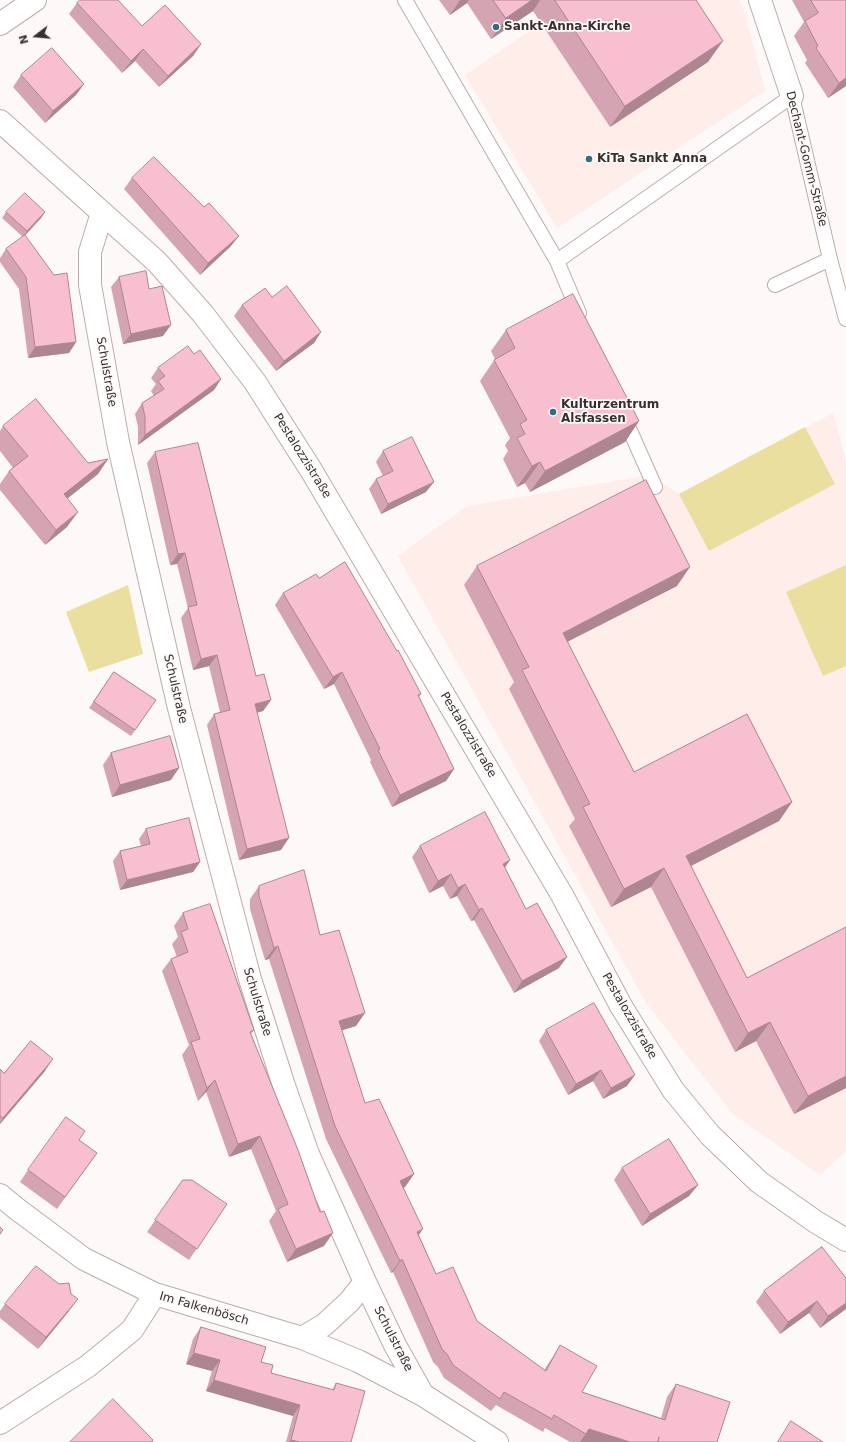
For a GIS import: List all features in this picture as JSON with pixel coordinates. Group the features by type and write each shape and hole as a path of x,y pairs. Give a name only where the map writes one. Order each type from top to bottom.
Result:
{"street":[{"path":"0,24 35,0"},
{"name":"Dechant-Gomm-Straße","path":"760,0 792,96"},
{"path":"0,121 102,213"},
{"name":"Pestalozzistraße","path":"102,213 157,262 204,314 259,388 324,490 562,896 621,1006 673,1090 710,1135 759,1182 816,1222 846,1240"},
{"name":"Schulstraße","path":"102,213 90,252 90,285 118,442 179,708 250,978 284,1086 308,1154 365,1282 395,1344 423,1395"},
{"name":"Im Falkenbösch","path":"0,1195 84,1258 155,1294 302,1338 358,1361 423,1395 497,1442"},
{"path":"302,1338 329,1320 349,1302 365,1282"},
{"path":"0,1423 88,1366 132,1330 155,1294"}],"lane":[{"path":"405,0 556,261 583,323"},
{"path":"556,261 792,96"},
{"name":"Dechant-Gomm-Straße","path":"792,96 830,259 846,319"},
{"path":"774,285 830,259"},
{"path":"618,405 655,487"}],"shaded area":[{"name":"KiTa Sankt Anna","path":"575,0 739,0 745,13 765,91 557,228 465,75"},
{"path":"833,413 846,461 846,1151 820,1175 733,1114 646,1003 398,556 467,506 650,475 679,494"},
{"path":"805,427 835,484 709,551 679,494"},
{"path":"846,565 846,666 823,676 786,592"},
{"path":"128,585 143,654 89,672 66,612"}],"building":[{"path":"80,0 118,0 142,26 165,5 201,44 168,76 143,49 131,61 77,3"},
{"path":"493,0 532,0 506,18"},
{"path":"555,0 696,0 723,41 625,106"},
{"path":"811,0 846,0 846,78 839,83 816,48 818,46 805,21 818,13"},
{"path":"52,48 84,84 53,111 21,75"},
{"path":"154,157 204,207 209,203 239,236 208,263 132,178"},
{"path":"25,193 45,212 27,231 6,212"},
{"path":"25,235 54,275 67,273 76,342 35,347 26,277 6,249"},
{"path":"146,271 149,289 162,286 171,325 131,334 119,277"},
{"path":"287,286 321,332 284,361 242,305 265,288 272,297"},
{"name":"Kulturzentrum Alsfassen","path":"573,294 639,421 545,471 540,462 532,466 517,438 525,434 520,424 527,420 494,360 515,348 506,330"},
{"path":"188,346 194,354 200,350 221,379 145,435 145,417 142,403 164,389 158,381 165,376 158,368"},
{"path":"36,399 88,463 108,459 64,494 78,512 56,530 9,471 28,456 3,426"},
{"path":"412,437 434,482 388,504 376,479 393,471 383,451"},
{"path":"198,443 256,676 264,674 271,700 255,704 289,838 247,849 214,714 230,710 217,655 201,659 188,607 197,605 185,553 178,554 155,452"},
{"path":"646,480 690,567 563,633 634,772 747,714 792,802 686,856 747,978 846,927 846,1076 808,1096 770,1022 748,1033 664,868 624,889 583,807 590,804 522,670 529,667 477,566"},
{"path":"345,562 397,651 398,650 421,694 418,695 454,769 400,795 378,750 380,749 342,672 333,677 283,593 316,574 319,578"},
{"path":"114,672 156,700 135,730 94,702"},
{"path":"170,736 179,768 120,785 111,753"},
{"path":"485,812 510,860 503,864 526,909 537,903 567,957 522,981 482,908 479,910 465,884 458,888 451,874 438,881 420,846"},
{"path":"189,818 200,862 127,880 120,851 150,844 146,829"},
{"path":"304,870 320,935 339,930 365,1013 339,1021 365,1103 379,1099 414,1174 400,1181 423,1229 417,1232 436,1274 453,1267 477,1321 546,1371 560,1345 597,1366 582,1392 665,1420 676,1384 730,1402 717,1442 630,1442 589,1429 586,1434 554,1415 552,1419 504,1392 500,1399 453,1365 447,1354 442,1349 402,1259 400,1261 335,1126 278,946 274,948 259,896 259,886"},
{"path":"210,904 254,1030 250,1032 298,1150 320,1212 324,1211 333,1233 296,1249 278,1209 288,1204 260,1136 238,1144 215,1080 207,1088 191,1042 200,1039 171,959 188,952 181,932 188,929 183,913"},
{"path":"594,1003 635,1075 611,1088 601,1070 576,1084 546,1030"},
{"path":"31,1041 53,1059 3,1118 0,1116 0,1069 4,1073"},
{"path":"66,1117 85,1131 79,1140 97,1153 65,1197 28,1170"},
{"path":"669,1139 698,1185 650,1214 622,1168"},
{"path":"183,1180 192,1180 227,1204 197,1249 155,1220"},
{"path":"0,1227 3,1230 0,1234"},
{"path":"822,1247 846,1278 846,1303 828,1316 817,1301 788,1322 764,1291"},
{"path":"36,1266 59,1284 69,1283 71,1294 78,1299 46,1337 5,1304"},
{"path":"201,1327 266,1347 261,1362 273,1365 271,1373 334,1390 336,1383 365,1391 351,1442 300,1442 291,1440 300,1405 214,1380 220,1360 194,1353"},
{"path":"113,1399 153,1440 152,1442 70,1442"},
{"path":"791,1421 823,1442 778,1442"}],"place":[{"name":"Sankt-Anna-Kirche","path":"496,27"},
{"name":"KiTa Sankt Anna","path":"589,159"},
{"name":"Kulturzentrum Alsfassen","path":"553,412"}]}
